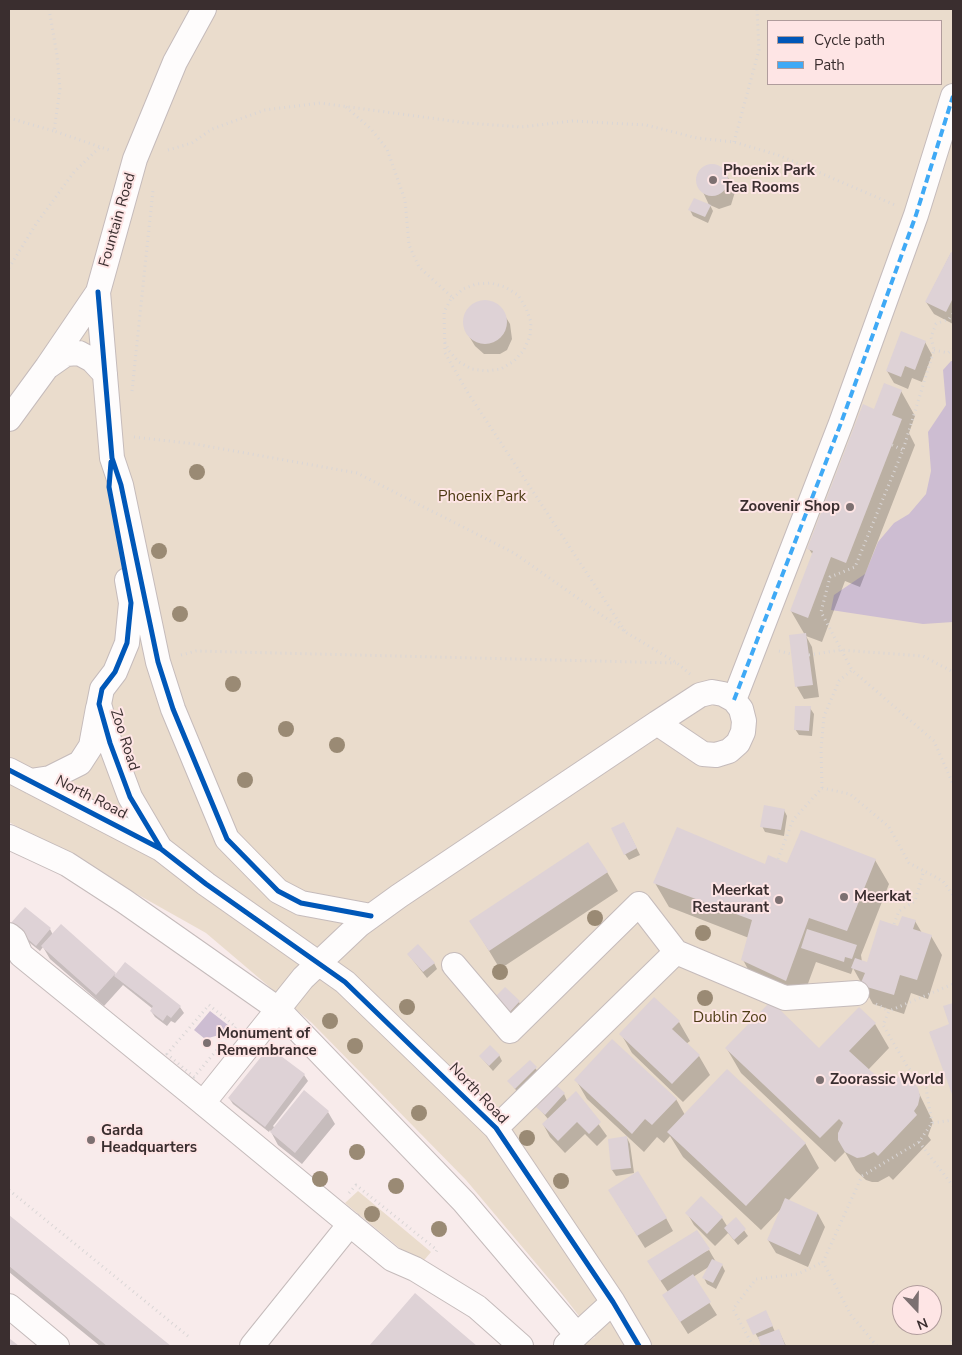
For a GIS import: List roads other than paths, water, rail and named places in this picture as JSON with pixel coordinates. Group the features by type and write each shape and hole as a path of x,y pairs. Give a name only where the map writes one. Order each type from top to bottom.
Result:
{"street":[{"name":"Fountain Road","path":"9,418 47,367 98,292 135,159 175,62 204,9"},
{"path":"734,700 841,423 916,216 953,96"},
{"path":"98,292 112,458 121,485 158,662 173,708 227,839 278,891 301,903 371,916"},
{"path":"47,367 66,354 79,353 92,360 105,374"},
{"name":"Zoo Road","path":"112,458 109,487 131,603 127,643 115,672 102,689 99,704 110,744 130,797 161,849"},
{"path":"203,1103 318,961 371,916 657,723 700,695 712,692 723,694 734,700 743,715 743,732 738,743 729,751 716,755 703,754 657,723"},
{"path":"30,781 50,778 80,763 91,746 99,704"},
{"name":"North Road","path":"9,770 161,849 345,982 496,1128 613,1302 639,1346"},
{"path":"9,837 67,864 124,901 278,1009 464,1202 571,1341 613,1302"},
{"path":"454,965 510,1031 639,904 676,952 785,998 857,993"},
{"path":"12,944 21,955 392,1259 422,1273 478,1307 521,1346"},
{"path":"496,1128 676,952"},
{"path":"252,1346 341,1218"},
{"path":"9,1306 57,1346"}],"place":[{"name":"Phoenix Park Tea Rooms","path":"713,180"},
{"name":"Zoovenir Shop","path":"850,507"},
{"name":"Meerkat","path":"844,897"},
{"name":"Meerkat Restaurant","path":"779,900"},
{"name":"Monument of Remembrance","path":"207,1043"},
{"name":"Zoorassic World","path":"820,1080"},
{"name":"Garda Headquarters","path":"91,1140"}],"park label":[{"name":"Phoenix Park","path":"482,497"},
{"name":"Dublin Zoo","path":"730,1018"}]}
